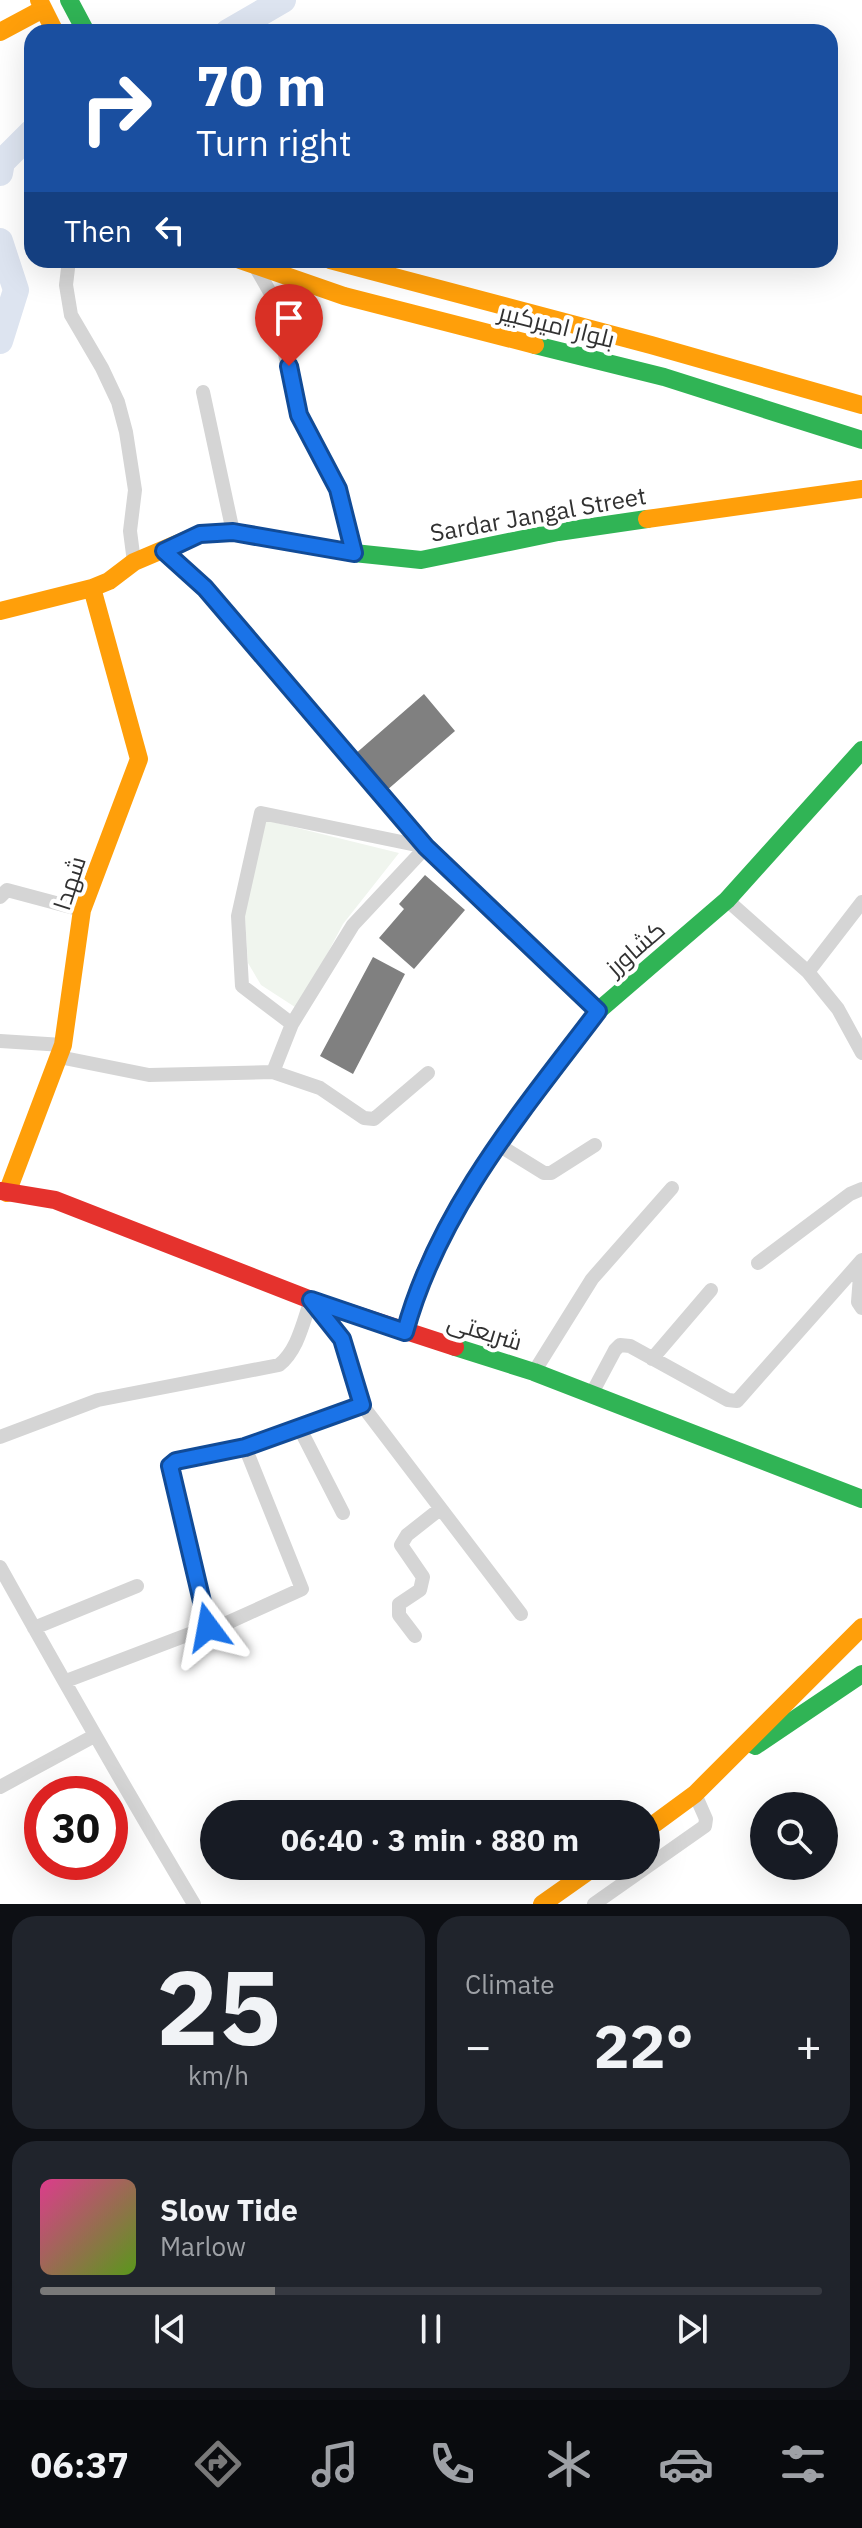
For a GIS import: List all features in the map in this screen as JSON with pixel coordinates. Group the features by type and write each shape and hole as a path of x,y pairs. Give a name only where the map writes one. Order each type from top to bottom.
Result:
{"main road":[{"path":"69,0 82,24"},
{"path":"0,32 41,5 51,24"},
{"name":"بلوار امیرکبیر","path":"262,268 347,296 665,377 862,440"},
{"name":"بلوار امیرکبیر","path":"360,268 862,405"},
{"name":"Sardar Jangal Street","path":"0,611 92,588 109,581 134,562 200,534 233,532 354,553 421,560 558,532 862,489"},
{"name":"شهدا","path":"3,1192 61,1051 82,910 139,759 92,588"},
{"name":"کشاورز","path":"405,1332 412,1305 437,1246 497,1144 598,1011 727,900 862,750"},
{"name":"شریعتی","path":"3,1192 55,1200 311,1300 534,1372 862,1499"},
{"path":"660,1820 695,1794 862,1627"},
{"path":"712,1775 862,1674"},
{"path":"542,1904 576,1880"}],"street":[{"path":"68,268 66,285 71,315 118,402 126,432 135,490 130,531 134,562"},
{"path":"251,268 271,294 299,415 338,489 354,553"},
{"path":"203,392 233,532"},
{"path":"164,551 205,588 426,847 598,1011"},
{"path":"292,1024 242,986 238,916 261,813 426,847"},
{"path":"273,1072 292,1024 353,925 426,847"},
{"path":"0,897 7,890 82,910"},
{"path":"727,900 808,972 838,1009 862,1053"},
{"path":"808,972 862,902"},
{"path":"0,1041 61,1051 149,1075 273,1072 320,1088 364,1118 374,1119 428,1073"},
{"path":"497,1144 544,1173 551,1173 595,1145"},
{"path":"534,1372 592,1279 672,1188"},
{"path":"758,1263 850,1194 862,1189"},
{"path":"862,1260 858,1282 858,1302 862,1308"},
{"path":"591,1395 620,1345 630,1346 728,1400 737,1401 862,1260"},
{"path":"652,1359 711,1290"},
{"path":"311,1300 342,1339 362,1405 521,1614"},
{"path":"0,1437 98,1400 279,1365 288,1358 294,1346 311,1300"},
{"path":"208,1627 170,1466 176,1461 245,1447 362,1405"},
{"path":"299,1427 343,1513"},
{"path":"66,1681 208,1627 227,1623 302,1589 245,1447"},
{"path":"415,1636 399,1615 399,1604 420,1590 423,1577 401,1545 407,1535 440,1509"},
{"path":"0,1567 94,1736 194,1904"},
{"path":"34,1628 137,1586"},
{"path":"0,1787 94,1736"},
{"path":"594,1904 705,1826 706,1819 695,1794"}],"shaded area":[{"path":"263,822 399,853 343,924 298,1009 261,985 248,963 244,902"}],"building":[{"path":"424,694 455,731 386,791 354,755"},
{"path":"425,875 465,910 414,969 379,938 404,909 399,904"},
{"path":"373,957 405,974 353,1074 320,1056"}],"waterway":[{"path":"242,24 283,0"},
{"path":"0,173 2,162 24,140"},
{"path":"0,241 16,290 0,341"}],"traffic: fast":[{"path":"69,0 82,24"},
{"path":"535,345 664,377 862,440"},
{"path":"291,542 421,560 558,532 647,519"},
{"path":"532,1098 598,1011 727,900 862,750"},
{"path":"455,1347 534,1372 862,1499"},
{"path":"755,1746 862,1674"}],"traffic: slow":[{"path":"39,0 51,24"},
{"path":"0,32 43,9"},
{"path":"263,268 344,296 535,345"},
{"path":"360,268 862,405"},
{"path":"647,519 862,489"},
{"path":"0,611 92,588 109,581 134,562 200,534 233,532 291,542"},
{"path":"7,1193 63,1045 82,910 139,759 92,588"},
{"path":"660,1820 695,1794 862,1627"},
{"path":"542,1904 576,1880"}],"traffic: jam":[{"path":"405,1332 427,1269 457,1209 532,1098"},
{"path":"0,1191 55,1200 311,1300 455,1347"}],"route":[{"path":"208,1627 170,1466 172,1462 245,1447 362,1405 342,1339 311,1300 405,1332 412,1305 437,1246 497,1144 598,1011 426,847 205,588 164,551 200,534 233,532 354,553 338,489 299,415 289,366"}]}
